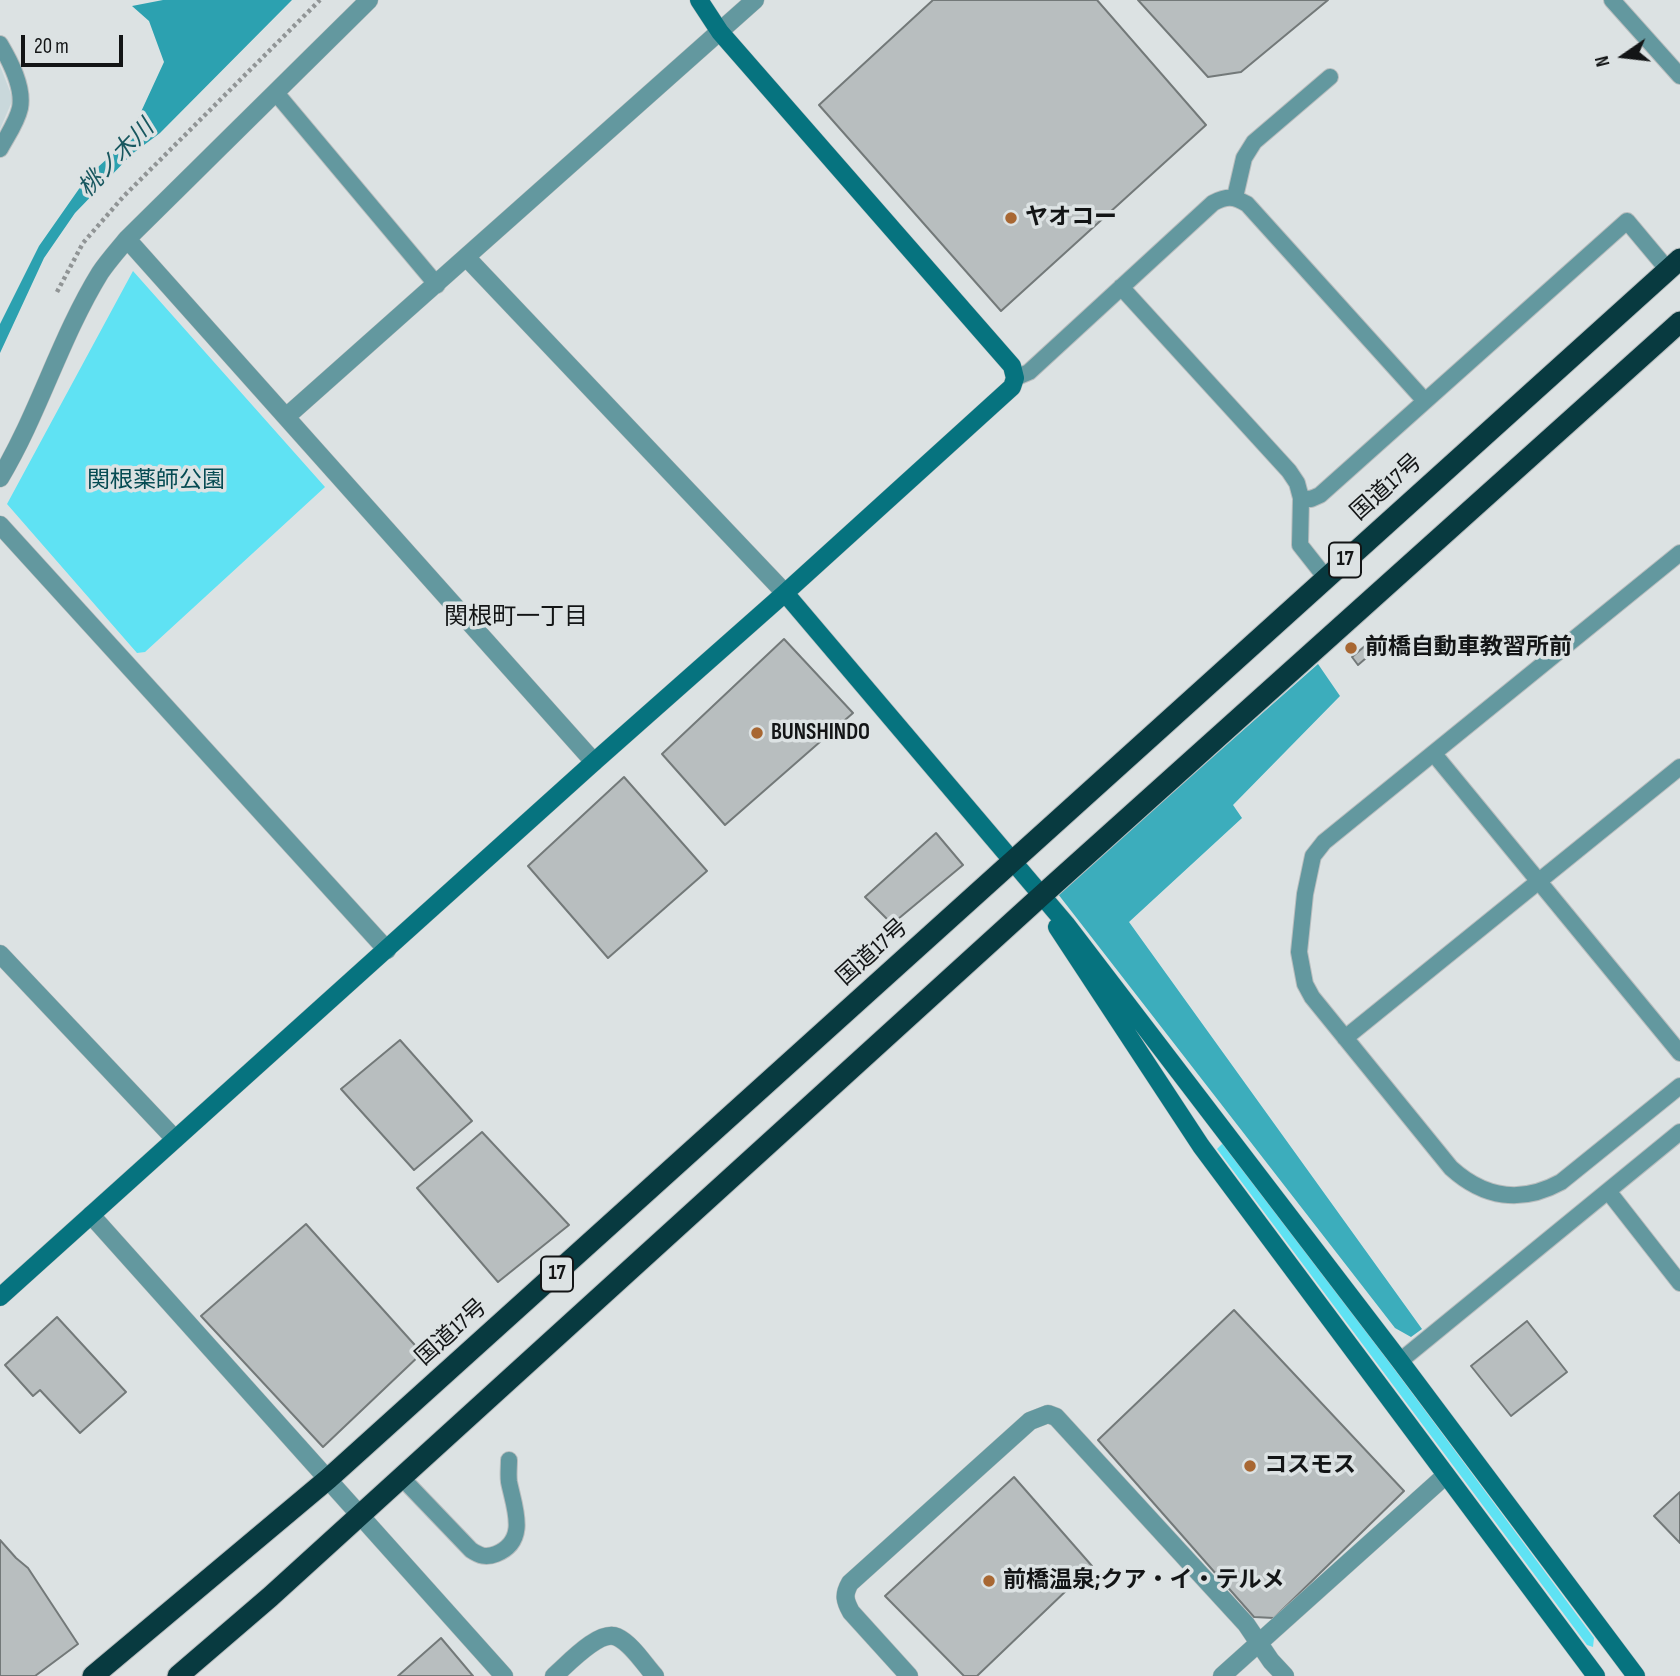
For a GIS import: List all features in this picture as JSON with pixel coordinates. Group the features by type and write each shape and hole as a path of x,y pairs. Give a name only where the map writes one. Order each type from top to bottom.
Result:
{"highway":[{"name":"国道17号","path":"93,1676 328,1479 1674,265"},
{"name":"17","path":"178,1676 402,1478 1041,896 1680,322"}],"street":[{"path":"0,478 16,452 72,326 101,273 127,239 369,0"},
{"path":"0,1297 1012,387 1015,378 1012,366 720,32 699,0"},
{"path":"286,417 755,0"},
{"path":"127,239 594,762"},
{"path":"467,258 785,593 1066,924 1400,1361 1636,1676"},
{"path":"0,525 387,950"},
{"path":"1041,896 1064,941 1201,1146 1596,1676"},
{"path":"0,954 175,1139"},
{"path":"91,1215 504,1676"},
{"path":"909,1676 851,1612 845,1602 849,1583 1030,1421 1048,1414 1056,1417 1247,1624 1285,1676"},
{"path":"1222,1676 1446,1475"},
{"path":"554,1676 594,1641 607,1636 615,1636 624,1642 655,1676"}],"lane":[{"path":"1612,0 1680,76"},
{"path":"0,44 8,57 21,95 20,108 0,149"},
{"path":"1235,198 1244,158 1254,142 1330,77"},
{"path":"276,93 437,285"},
{"path":"1015,378 1030,372 1213,203 1226,197 1247,204 1425,401"},
{"path":"1301,498 1311,499 1320,495 1627,221 1674,265"},
{"path":"1121,287 1289,471 1297,483 1301,498 1300,545 1326,578"},
{"path":"1680,553 1324,842 1313,856 1305,894 1300,962 1305,984 1312,997 1451,1168 1466,1182 1496,1195 1530,1194 1549,1189 1561,1182 1680,1086"},
{"path":"1434,754 1680,1053"},
{"path":"1345,1038 1680,767"},
{"path":"1400,1361 1680,1132"},
{"path":"1608,1191 1680,1283"},
{"path":"402,1478 471,1550 479,1556 489,1556 510,1545 516,1533 517,1512 509,1480 509,1460"}],"shaded area":[{"path":"0,66 13,99 0,129"},
{"path":"1318,664 1340,696 1233,805 1242,818 1129,922 1422,1329 1411,1337 1395,1328 1058,894"}],"green space":[{"name":"関根薬師公園","path":"133,271 325,487 145,652 137,653 7,504"},
{"path":"1225,1141 1594,1638 1593,1647 1587,1645 1217,1149"}],"water":[{"name":"桃ノ木川","path":"163,0 292,0 160,133 132,154 75,213 44,258 0,353 0,324 39,246 88,176 128,140 164,62 149,21 132,6"}],"building":[{"name":"ヤオコー","path":"933,0 1097,0 1206,125 1001,311 819,105"},
{"path":"1138,0 1328,0 1241,72 1208,77"},
{"name":"BUNSHINDO","path":"784,639 853,713 725,825 662,754"},
{"path":"1366,645 1373,652 1358,665 1352,657"},
{"path":"624,777 707,871 608,958 528,866"},
{"path":"936,833 963,865 892,924 865,897"},
{"path":"400,1040 472,1121 414,1170 341,1089"},
{"path":"482,1132 569,1225 498,1282 417,1188"},
{"path":"306,1224 422,1353 323,1447 201,1316"},
{"name":"コスモス","path":"1234,1310 1404,1491 1274,1618 1254,1617 1098,1440"},
{"path":"57,1317 126,1392 80,1433 40,1390 33,1396 5,1365"},
{"path":"1527,1321 1567,1372 1511,1416 1471,1366"},
{"name":"前橋温泉;クア・イ・テルメ","path":"1014,1477 1092,1566 977,1676 964,1676 885,1596"},
{"path":"1680,1492 1680,1543 1654,1516"},
{"path":"0,1540 28,1568 78,1644 35,1676 0,1676"},
{"path":"441,1638 473,1676 398,1676"}],"place":[{"name":"ヤオコー","path":"1011,218"},
{"name":"前橋自動車教習所前","path":"1351,648"},
{"name":"BUNSHINDO","path":"757,733"},
{"name":"コスモス","path":"1250,1466"},
{"name":"前橋温泉;クア・イ・テルメ","path":"989,1581"}],"district":[{"name":"関根町一丁目","path":"516,618"}]}
